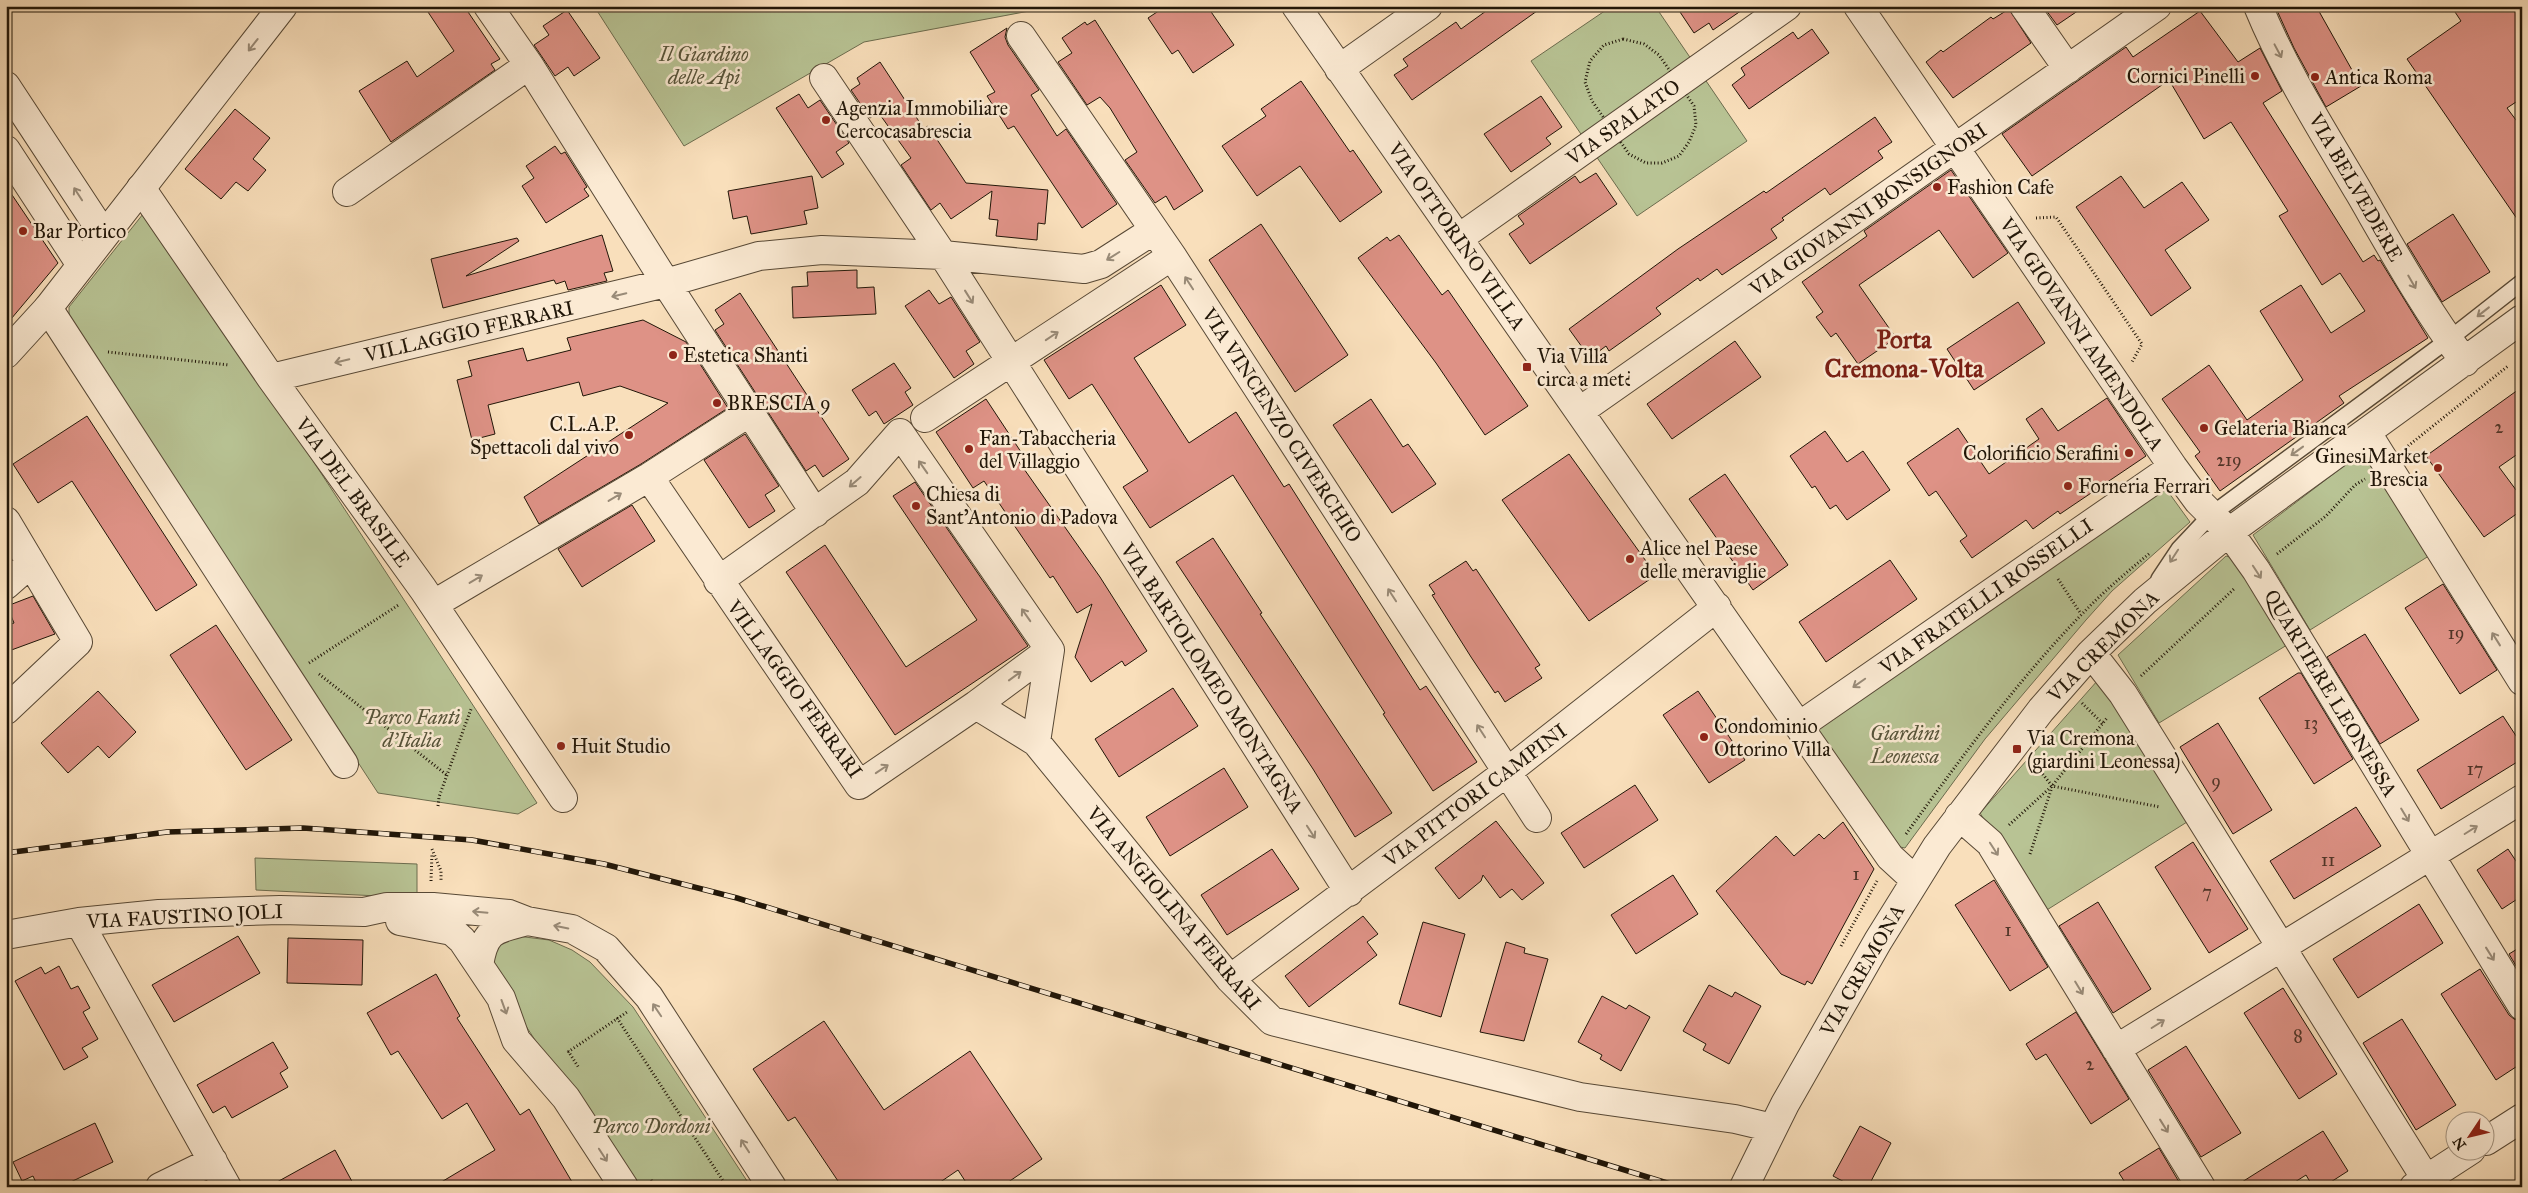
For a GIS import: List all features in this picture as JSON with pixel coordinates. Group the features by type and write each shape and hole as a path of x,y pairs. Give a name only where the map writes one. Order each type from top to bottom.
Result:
{"street":[{"path":"6,354 48,308 283,6"},
{"path":"488,6 529,65 666,283 815,513"},
{"name":"VIA OTTORINO VILLA","path":"1296,6 1717,607 1890,858 1915,880"},
{"path":"1340,69 1428,6"},
{"name":"VIA SPALATO","path":"1459,238 1787,6"},
{"name":"VIA GIOVANNI AMENDOLA","path":"1858,6 2173,467 2198,501 2220,523"},
{"path":"2024,6 2068,69"},
{"name":"VIA GIOVANNI BONSIGNORI","path":"1580,411 2157,6"},
{"name":"VIA BELVEDERE","path":"2258,6 2275,47 2315,118 2435,323 2465,362"},
{"name":"VIA VINCENZO CIVERCHIO","path":"1021,36 1172,256 1537,818"},
{"path":"347,192 529,65"},
{"name":"VIA BARTOLOMEO MONTAGNA","path":"824,78 943,255 1349,892"},
{"path":"6,86 104,235"},
{"path":"6,150 82,265"},
{"name":"VIA DEL BRASILE","path":"141,188 271,378 434,604 563,798"},
{"path":"943,255 1084,269 1100,264 1154,230"},
{"name":"VILLAGGIO FERRARI","path":"271,378 666,283 759,256 822,250 943,255"},
{"path":"925,418 1172,256"},
{"path":"48,308 344,764"},
{"name":"VIA CREMONA","path":"1744,1187 1773,1128 1878,941 1915,880 1959,816 2041,710 2091,653 2145,601 2220,523 2367,433 2522,319"},
{"path":"434,604 649,477 750,412"},
{"path":"2367,433 2522,681"},
{"name":"VILLAGGIO FERRARI","path":"649,477 718,581 859,785 976,705 1050,650 900,434 857,482 718,581"},
{"name":"VIA FRATELLI ROSSELLI","path":"1799,726 2173,467"},
{"path":"6,521 78,642 6,710"},
{"name":"QUARTIERE LEONESSA","path":"2220,523 2256,570 2522,1006"},
{"path":"6,585 31,563"},
{"name":"VIA PITTORI CAMPINI","path":"1230,979 1349,892 1507,772 1717,607"},
{"path":"976,705 1036,742 1050,650"},
{"path":"2091,653 2123,694 2282,947 2420,1183 2456,1160"},
{"name":"VIA ANGIOLINA FERRARI","path":"1036,742 1230,979 1272,1021 1580,1097 1735,1119 1773,1128"},
{"path":"2116,1050 2522,799"},
{"path":"1959,816 1990,843 2201,1187"},
{"name":"VIA FAUSTINO JOLI","path":"6,935 79,922 159,914 262,910 364,912 389,920 432,916"},
{"path":"432,916 509,914 527,921 572,929 600,944 620,963 666,1023 772,1187"},
{"path":"432,916 462,940 501,998 516,1040 566,1098 624,1187"},
{"path":"479,964 483,943 491,933 527,921"},
{"path":"79,922 227,1187"},
{"path":"2496,1135 2522,1118"},
{"path":"160,1187 212,1162"}],"lane":[{"path":"2220,523 2522,282"}],"path":[{"path":"103,351 238,366"},
{"path":"1901,840 1956,765 2032,670 2081,614 2153,550"},
{"path":"2053,571 2081,614"},
{"path":"277,660 302,668 402,602"},
{"path":"308,664 448,776"},
{"path":"438,806 471,708"},
{"path":"2028,756 2052,786 2168,808"},
{"path":"2029,856 2052,786"},
{"path":"430,870 432,850"},
{"path":"562,1055 634,1007"},
{"path":"617,1018 727,1187"}],"green space":[{"name":"Il Giardino delle Api","path":"594,6 1056,6 864,42 684,146"},
{"path":"1612,6 1655,6 1747,141 1637,216 1531,61"},
{"name":"Parco Fanti d'Italia","path":"143,214 152,215 537,803 518,814 378,793 69,319 69,307"},
{"path":"2365,450 2432,554 2310,630 2253,535"},
{"name":"Giardini Leonessa","path":"2164,486 2190,522 2112,591 2086,620 1985,739 1905,848 1900,847 1818,730"},
{"path":"2226,556 2233,558 2287,645 2159,723 2118,655"},
{"name":"Giardini Leonessa","path":"2098,680 2187,822 2042,913 1980,813"},
{"path":"255,858 417,864 417,896 399,897 256,890"},
{"name":"Parco Dordoni","path":"517,936 549,940 572,950 590,962 633,1007 751,1187 631,1187 490,971 491,949"}],"building":[{"path":"424,6 464,6 500,59 491,64 495,70 391,142 359,91 407,61 417,77 454,51"},
{"path":"1166,6 1207,6 1234,45 1193,73 1178,50 1172,54 1148,18"},
{"path":"1493,6 1544,6 1412,100 1394,75 1408,66 1403,59 1456,22 1461,29"},
{"path":"1676,6 1748,6 1713,30 1709,23 1694,33"},
{"path":"2043,6 2085,6 2057,25"},
{"path":"2275,6 2316,6 2361,86 2326,107 2294,48"},
{"path":"2451,6 2522,6 2522,98 2507,108 2522,128 2522,226 2407,59 2461,21"},
{"path":"2009,9 2031,43 1953,98 1926,62 1991,17 1993,19"},
{"path":"567,10 600,58 574,76 568,67 555,76 534,45 549,35 543,26"},
{"path":"2200,11 2238,62 2260,48 2282,91 2263,103 2363,262 2374,255 2378,261 2380,260 2428,338 2339,396 2344,403 2220,491 2195,456 2200,452 2162,399 2209,365 2247,420 2303,380 2260,311 2301,285 2331,333 2365,311 2340,273 2322,285 2279,216 2288,211 2231,122 2204,139 2169,80 2032,176 2002,134 2126,47 2133,57"},
{"path":"1095,20 1203,191 1174,210 1166,196 1155,203 1125,160 1137,152 1110,108 1100,97 1087,105 1058,62 1072,53 1062,38 1085,22 1087,25"},
{"path":"1007,28 1005,37 1008,45 1039,90 1031,95 1057,136 1066,129 1117,204 1082,228 1014,126 1008,129 987,96 995,92 970,52"},
{"path":"1812,29 1829,53 1749,109 1732,85 1745,75 1741,68 1793,32 1798,39"},
{"path":"880,62 924,129 928,126 966,183 1048,190 1045,224 1038,223 1037,240 996,236 998,220 989,219 992,191 951,219 940,203 931,210 901,165 911,158 878,112 870,118 851,90 860,84 857,78"},
{"path":"1301,81 1350,152 1353,150 1382,192 1340,222 1300,166 1257,196 1222,146 1266,116 1261,109"},
{"path":"799,94 808,108 820,100 849,143 836,152 844,164 822,178 776,108"},
{"path":"1541,96 1562,127 1546,138 1551,144 1511,172 1484,134"},
{"path":"235,109 270,138 253,159 266,170 248,191 236,182 221,199 185,169"},
{"path":"1875,117 1892,142 1878,151 1883,158 1830,195 1825,188 1782,218 1784,220 1771,229 1777,238 1722,275 1717,269 1700,281 1698,278 1656,308 1661,314 1609,351 1606,346 1590,358 1569,329 1678,249 1764,191 1766,193"},
{"path":"555,146 561,154 565,152 587,187 584,189 589,196 546,223 522,186 534,178 526,166"},
{"path":"1951,170 2008,253 1973,278 1939,230 1859,285 1896,338 1858,364 1836,333 1831,337 1816,317 1823,312 1802,282 1867,236 1864,231"},
{"path":"1596,173 1617,204 1530,264 1509,234 1524,224 1518,216 1575,176 1580,183"},
{"path":"812,176 818,208 804,211 807,224 751,234 747,216 733,219 728,191"},
{"path":"2121,176 2144,208 2182,182 2209,220 2165,250 2191,288 2151,316 2076,207"},
{"path":"6,186 58,263 6,325"},
{"path":"2453,214 2490,272 2442,302 2407,244"},
{"path":"1261,224 1348,355 1295,392 1209,260"},
{"path":"602,235 613,271 604,273 607,281 568,290 565,281 556,284 554,280 443,308 431,259 517,238 519,241 466,276"},
{"path":"1399,235 1442,295 1448,290 1528,406 1485,435 1436,363 1358,258 1387,237 1390,241"},
{"path":"857,270 857,288 874,287 876,314 793,318 792,287 808,286 807,272"},
{"path":"1161,285 1186,325 1134,358 1189,443 1236,412 1284,487 1289,484 1420,690 1426,686 1477,762 1433,791 1233,475 1150,528 1123,487 1148,471 1092,384 1069,399 1044,360"},
{"path":"929,290 939,304 951,297 980,342 966,351 974,364 954,378 905,306"},
{"path":"740,293 849,459 823,477 815,465 806,471 715,330 724,324 715,310"},
{"path":"2018,302 2045,343 1974,390 1947,349"},
{"path":"643,320 686,342 728,408 641,464 539,524 524,497 668,403 620,386 583,396 579,382 488,405 495,434 472,440 457,380 472,376 468,361 523,348 527,361 571,350 567,338"},
{"path":"1735,341 1761,377 1672,439 1647,404"},
{"path":"894,363 911,388 905,392 913,405 884,424 876,411 869,416 852,390"},
{"path":"2522,387 2522,451 2499,467 2522,498 2522,510 2484,537 2426,456"},
{"path":"2107,398 2146,456 2060,514 2058,511 2033,529 2026,520 1972,558 1960,541 1967,536 1936,491 1929,496 1907,463 1958,428 1989,474 2039,439 2026,419 2042,408 2058,431"},
{"path":"986,399 1023,455 1017,459 1100,577 1147,651 1125,666 1122,661 1091,682 1075,657 1092,604 1077,613 1053,576 1050,578 984,481 973,488 936,432"},
{"path":"1371,399 1403,447 1408,444 1436,484 1392,513 1333,425"},
{"path":"87,416 197,585 156,611 72,481 38,503 13,464"},
{"path":"1825,431 1847,462 1863,451 1890,490 1847,520 1836,505 1830,509 1815,486 1812,488 1790,456"},
{"path":"745,434 779,486 765,495 775,511 749,528 704,460"},
{"path":"1569,454 1656,575 1589,621 1502,500"},
{"path":"1725,474 1788,565 1753,590 1689,499"},
{"path":"915,482 1028,646 895,735 786,572 825,545 906,667 977,620 893,496"},
{"path":"632,505 655,541 582,587 558,549"},
{"path":"1213,538 1262,613 1260,614 1392,813 1355,837 1313,769 1176,562"},
{"path":"1890,560 1917,599 1826,662 1799,622"},
{"path":"1466,561 1473,571 1476,569 1540,665 1535,668 1542,678 1505,702 1498,691 1495,693 1471,657 1432,595 1435,594 1429,585"},
{"path":"2443,584 2497,670 2460,694 2405,608"},
{"path":"33,596 55,634 6,652 6,626 14,623 7,606"},
{"path":"216,625 292,740 246,770 170,655"},
{"path":"2365,634 2419,720 2380,744 2327,657"},
{"path":"2298,673 2301,673 2353,759 2314,784 2259,698"},
{"path":"1173,688 1198,726 1119,777 1095,739"},
{"path":"98,691 136,732 109,758 98,746 68,773 41,743"},
{"name":"Condominio Ottorino Villa","path":"1698,691 1745,760 1709,783 1663,715"},
{"path":"2503,716 2522,745 2522,759 2441,809 2417,770"},
{"path":"2218,723 2272,810 2233,834 2180,747"},
{"path":"1224,768 1248,807 1170,856 1146,817"},
{"path":"1635,785 1658,820 1584,868 1561,833"},
{"path":"2356,807 2381,846 2294,899 2270,861"},
{"path":"1496,821 1544,883 1522,900 1512,889 1500,898 1483,875 1481,881 1459,899 1435,868"},
{"path":"1843,822 1874,869 1812,984 1807,981 1805,985 1781,974 1716,891 1776,836 1794,856 1819,834 1824,839"},
{"path":"2193,842 2248,929 2209,953 2155,867"},
{"path":"1272,849 1299,889 1227,935 1201,895"},
{"path":"2508,849 2522,870 2522,896 2502,909 2477,870"},
{"path":"1673,875 1698,914 1636,954 1611,915"},
{"path":"1994,880 2048,967 2010,991 1955,905"},
{"path":"2098,902 2151,989 2113,1013 2059,926"},
{"path":"2419,904 2443,943 2358,998 2333,959"},
{"path":"1363,916 1378,934 1367,942 1377,955 1309,1007 1285,976"},
{"path":"1423,922 1465,934 1441,1017 1399,1004"},
{"path":"238,936 260,973 174,1022 152,985"},
{"path":"288,938 363,940 362,985 287,983"},
{"path":"1506,942 1525,948 1524,953 1548,959 1524,1041 1480,1032"},
{"path":"2522,946 2522,976 2509,954"},
{"path":"59,966 71,989 78,986 90,1008 83,1012 98,1039 82,1048 88,1057 64,1070 15,981 41,967 45,974"},
{"path":"2480,969 2509,1015 2522,1022 2522,1063 2496,1080 2441,994"},
{"path":"436,974 460,1016 457,1018 520,1115 529,1109 575,1187 433,1187 495,1150 467,1103 442,1119 398,1051 391,1055 367,1013"},
{"path":"1709,985 1732,997 1735,992 1761,1006 1729,1064 1703,1050 1706,1044 1683,1031"},
{"path":"2283,988 2337,1074 2299,1099 2244,1013"},
{"path":"1602,996 1626,1009 1629,1005 1650,1017 1621,1071 1600,1059 1602,1055 1578,1042"},
{"path":"2076,1012 2129,1099 2091,1124 2046,1054 2036,1060 2026,1044"},
{"path":"2402,1019 2456,1105 2416,1130 2363,1043"},
{"path":"824,1021 884,1110 970,1051 1042,1159 1001,1187 969,1187 958,1170 933,1187 842,1187 795,1117 788,1121 753,1069"},
{"path":"273,1042 288,1068 280,1073 288,1087 232,1118 225,1106 213,1113 197,1085"},
{"path":"2186,1046 2241,1133 2201,1157 2148,1070"},
{"path":"95,1123 113,1162 60,1187 38,1187 33,1176 22,1181 13,1162"},
{"path":"1860,1126 1891,1143 1868,1187 1854,1187 1833,1176"},
{"path":"2323,1131 2348,1171 2323,1187 2313,1187 2306,1175 2287,1187 2234,1187"},
{"path":"2159,1148 2182,1187 2128,1187 2119,1173"},
{"path":"335,1150 355,1187 268,1187"}],"railway":[{"path":"6,853 167,832 303,828 472,840 604,864 737,898 1680,1187"}],"place":[{"name":"Cornici Pinelli","path":"2255,76"},
{"name":"Antica Roma","path":"2315,77"},
{"name":"Agenzia Immobiliare Cercocasabrescia","path":"826,120"},
{"name":"Fashion Cafe","path":"1937,187"},
{"name":"Bar Portico","path":"23,231"},
{"name":"Estetica Shanti","path":"673,355"},
{"name":"Via Villa circa a met¿","path":"1527,367"},
{"name":"BRESCIA 9","path":"717,403"},
{"name":"Gelateria Bianca","path":"2204,428"},
{"name":"C.L.A.P. Spettacoli dal vivo","path":"629,435"},
{"name":"Fan-Tabaccheria del Villaggio","path":"969,449"},
{"name":"Colorificio Serafini","path":"2129,453"},
{"name":"GinesiMarket Brescia","path":"2438,468"},
{"name":"Forneria Ferrari","path":"2068,486"},
{"name":"Chiesa di Sant'Antonio di Padova","path":"916,506"},
{"name":"Alice nel Paese delle meraviglie","path":"1630,559"},
{"name":"Condominio Ottorino Villa","path":"1704,737"},
{"name":"Huit Studio","path":"561,746"},
{"name":"Via Cremona (giardini Leonessa)","path":"2017,749"}],"district":[{"name":"Porta Cremona-Volta","path":"1904,354"}]}
